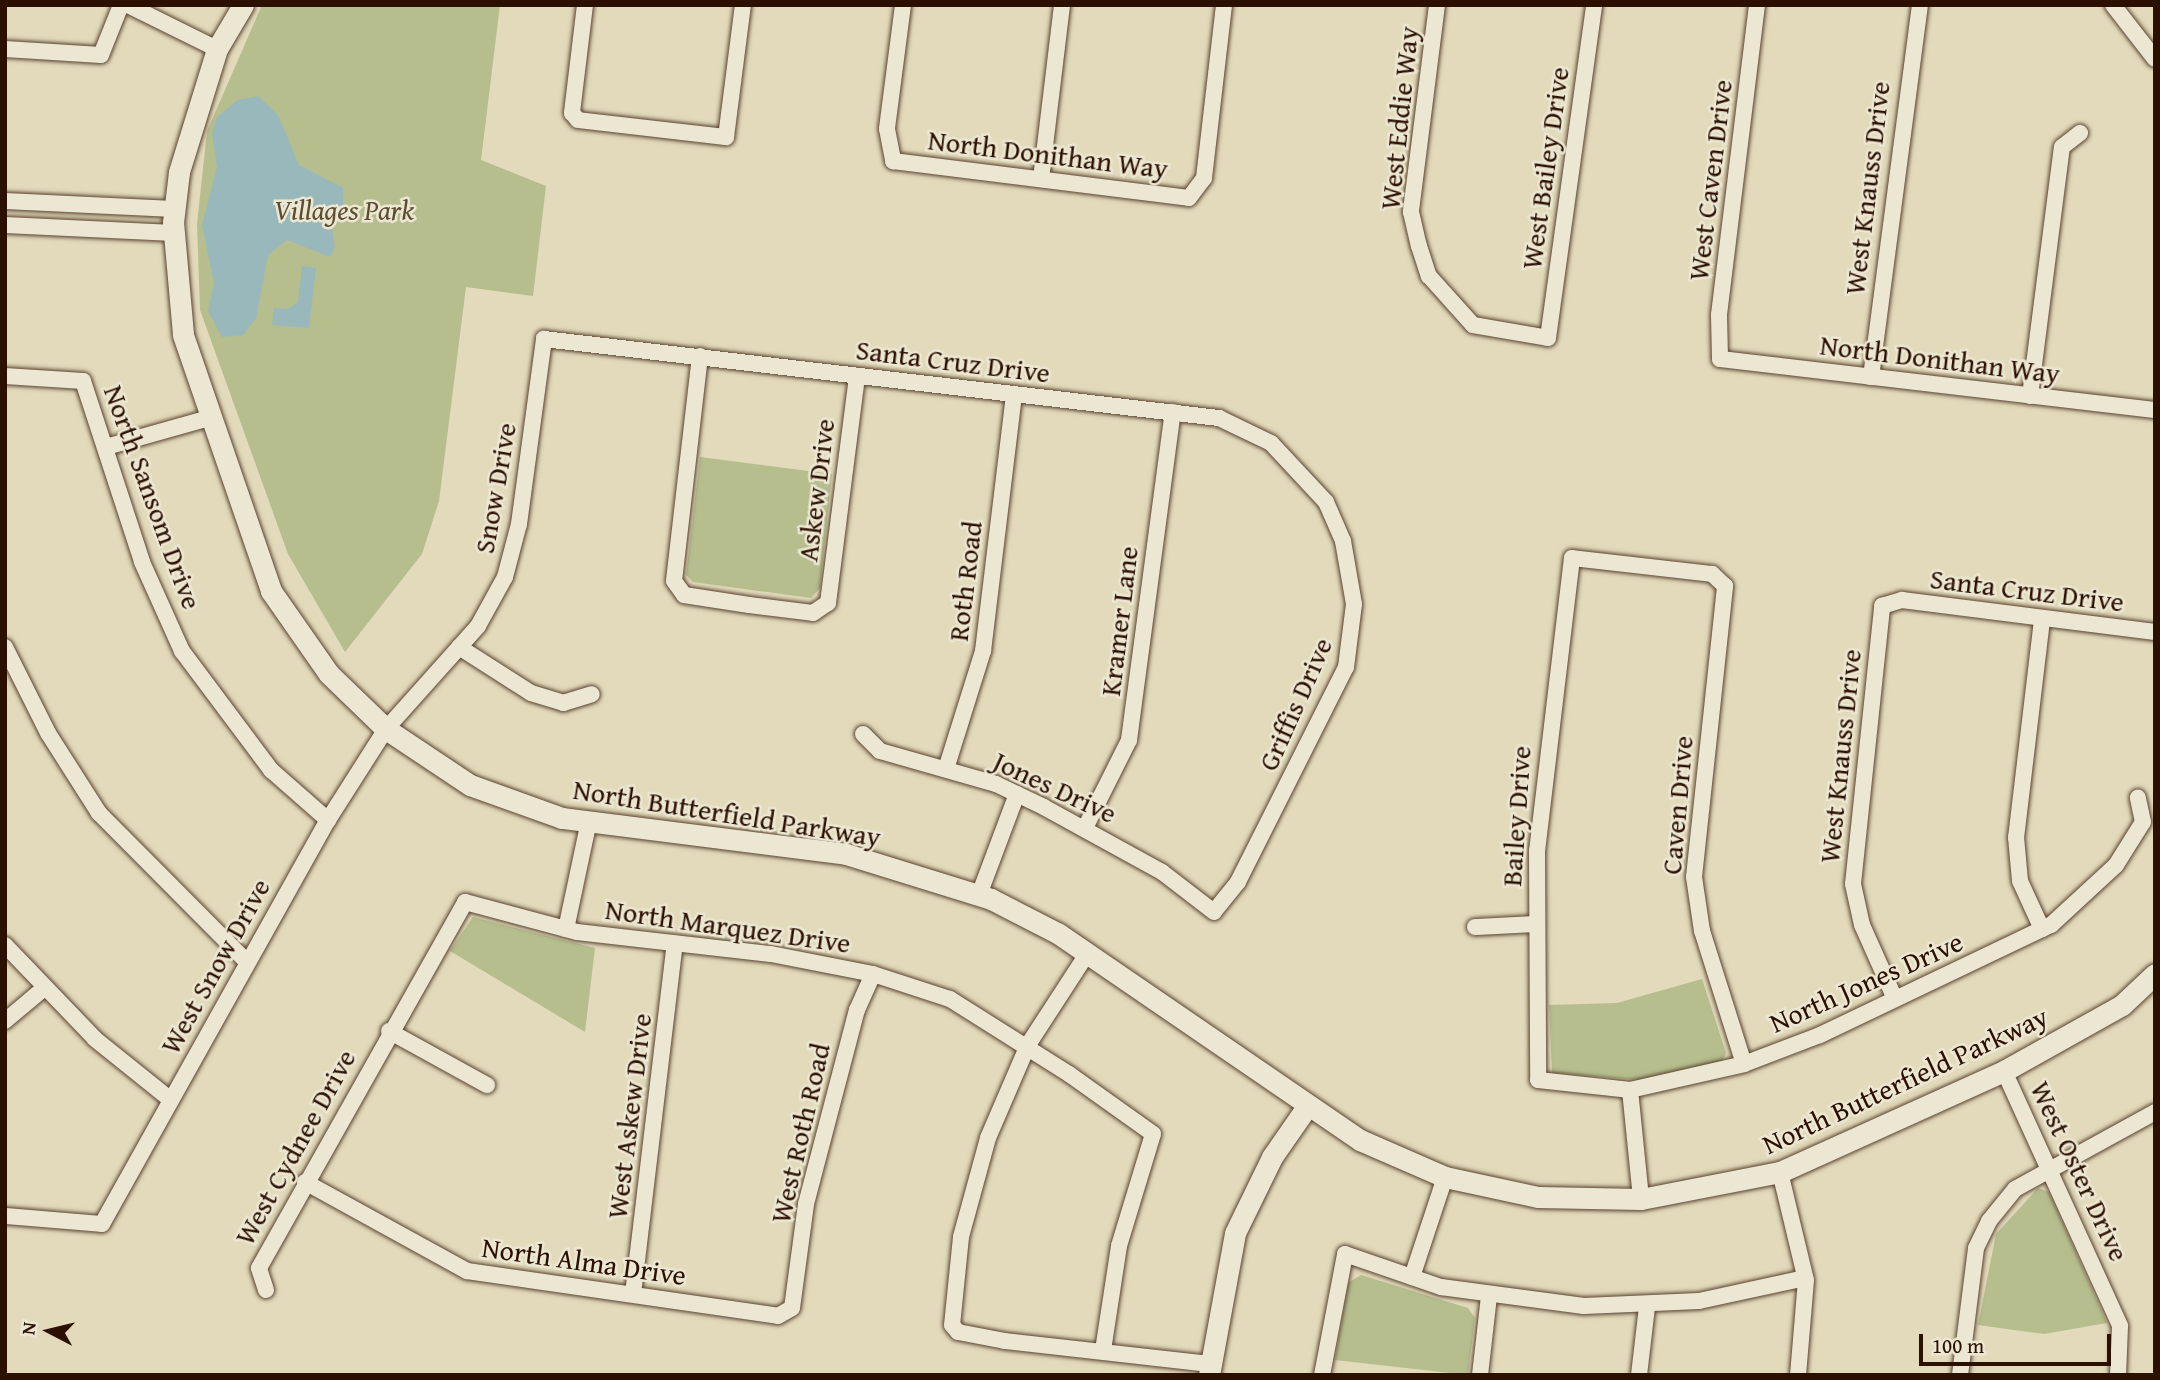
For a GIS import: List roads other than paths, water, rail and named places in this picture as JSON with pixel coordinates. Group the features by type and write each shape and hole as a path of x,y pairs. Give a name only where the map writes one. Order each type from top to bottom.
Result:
{"street":[{"path":"5,49 101,55 121,5"},
{"path":"128,5 217,48"},
{"name":"North Butterfield Parkway","path":"243,5 217,48 188,133 174,209 183,335 209,418 271,591 329,674 386,729 470,785 589,821 846,854 979,895 1087,954 1306,1108 1445,1177 1538,1197 1641,1199 1780,1172 2004,1070 2122,1005 2155,974"},
{"path":"586,5 572,113 578,120 726,137 743,5"},
{"name":"North Donithan Way","path":"903,5 889,155 893,161 1189,198 1200,188 1224,5"},
{"path":"1041,179 1062,5"},
{"name":"West Eddie Way","path":"1437,5 1411,212 1429,276 1474,325 1548,338"},
{"name":"West Bailey Drive","path":"1548,338 1594,5"},
{"name":"West Caven Drive","path":"1720,359 1757,5"},
{"name":"West Knauss Drive","path":"1871,377 1920,5"},
{"path":"2113,5 2155,59"},
{"path":"2030,396 2062,147 2080,133"},
{"path":"5,201 174,209"},
{"path":"5,225 174,233"},
{"name":"Santa Cruz Drive","path":"544,339 1219,418 1271,443 1326,502"},
{"name":"Snow Drive","path":"386,729 459,647 505,577 519,524 544,339"},
{"name":"Askew Drive","path":"701,356 674,569 678,590 749,606 813,613 823,609 830,595 856,376"},
{"name":"North Donithan Way","path":"1720,359 2155,410"},
{"name":"North Sansom Drive","path":"5,376 83,381 142,562 182,651 271,770 328,820"},
{"name":"Roth Road","path":"946,769 983,651 1014,394"},
{"name":"Kramer Lane","path":"1085,828 1129,740 1173,412"},
{"path":"106,447 209,418"},
{"name":"Griffis Drive","path":"1214,912 1238,882 1346,667 1354,604 1343,541 1326,502"},
{"name":"Bailey Drive","path":"1538,1080 1539,816 1572,558 1712,574 1725,586"},
{"name":"Caven Drive","path":"1725,586 1694,877 1702,931 1744,1064"},
{"name":"West Knauss Drive","path":"1892,600 1882,606 1853,884 1862,925 1895,999"},
{"name":"Santa Cruz Drive","path":"1892,600 2155,632"},
{"path":"2042,620 2016,837 2020,881 2042,929"},
{"path":"5,646 48,733 99,813 247,962"},
{"path":"459,647 531,693 563,703 592,694"},
{"name":"West Snow Drive","path":"5,1216 94,1228 171,1100 328,820 386,729"},
{"name":"Jones Drive","path":"863,734 880,751 946,769 1017,794 1085,828 1214,912"},
{"path":"979,895 1017,794"},
{"name":"North Jones Drive","path":"1538,1080 1630,1090 1744,1064 1895,999 2042,929 2116,866 2143,822 2138,798"},
{"path":"566,929 589,821"},
{"name":"North Marquez Drive","path":"465,902 566,929 826,962 950,999 1028,1045 1153,1134 1119,1246 1103,1351"},
{"name":"West Cydnee Drive","path":"266,1290 260,1268 389,1031 465,902"},
{"path":"1475,927 1537,924"},
{"name":"West Askew Drive","path":"633,1294 675,944"},
{"path":"5,945 43,989 171,1100"},
{"path":"1087,954 1028,1045 970,1194 953,1325 958,1332 1005,1341 1103,1351 1210,1369 1236,1233 1272,1157 1306,1108"},
{"name":"West Roth Road","path":"792,1308 806,1204 857,1010 873,974"},
{"path":"5,1021 43,989"},
{"name":"West Cydnee Drive","path":"389,1031 487,1085"},
{"name":"West Oster Drive","path":"2004,1070 2120,1326 2118,1375"},
{"path":"1630,1090 1641,1199"},
{"path":"1960,1375 1976,1248 2015,1189 2050,1167 2155,1112"},
{"path":"1780,1172 1805,1278 1798,1375"},
{"path":"1412,1277 1445,1177"},
{"name":"North Alma Drive","path":"305,1182 467,1271 778,1316 792,1308"},
{"path":"1322,1375 1345,1254 1412,1277 1489,1296 1647,1307 1805,1278"},
{"path":"1480,1375 1489,1296"},
{"path":"1639,1375 1647,1307"}],"water":[{"path":"258,96 278,115 299,165 343,188 343,208 330,216 335,247 330,257 287,240 268,255 256,318 243,335 222,337 208,311 214,283 202,225 217,167 212,133 217,117 237,100"},
{"path":"302,266 316,268 309,328 272,325 274,308 288,309 298,302"}],"park label":[{"name":"Villages Park","path":"344,210"}]}
